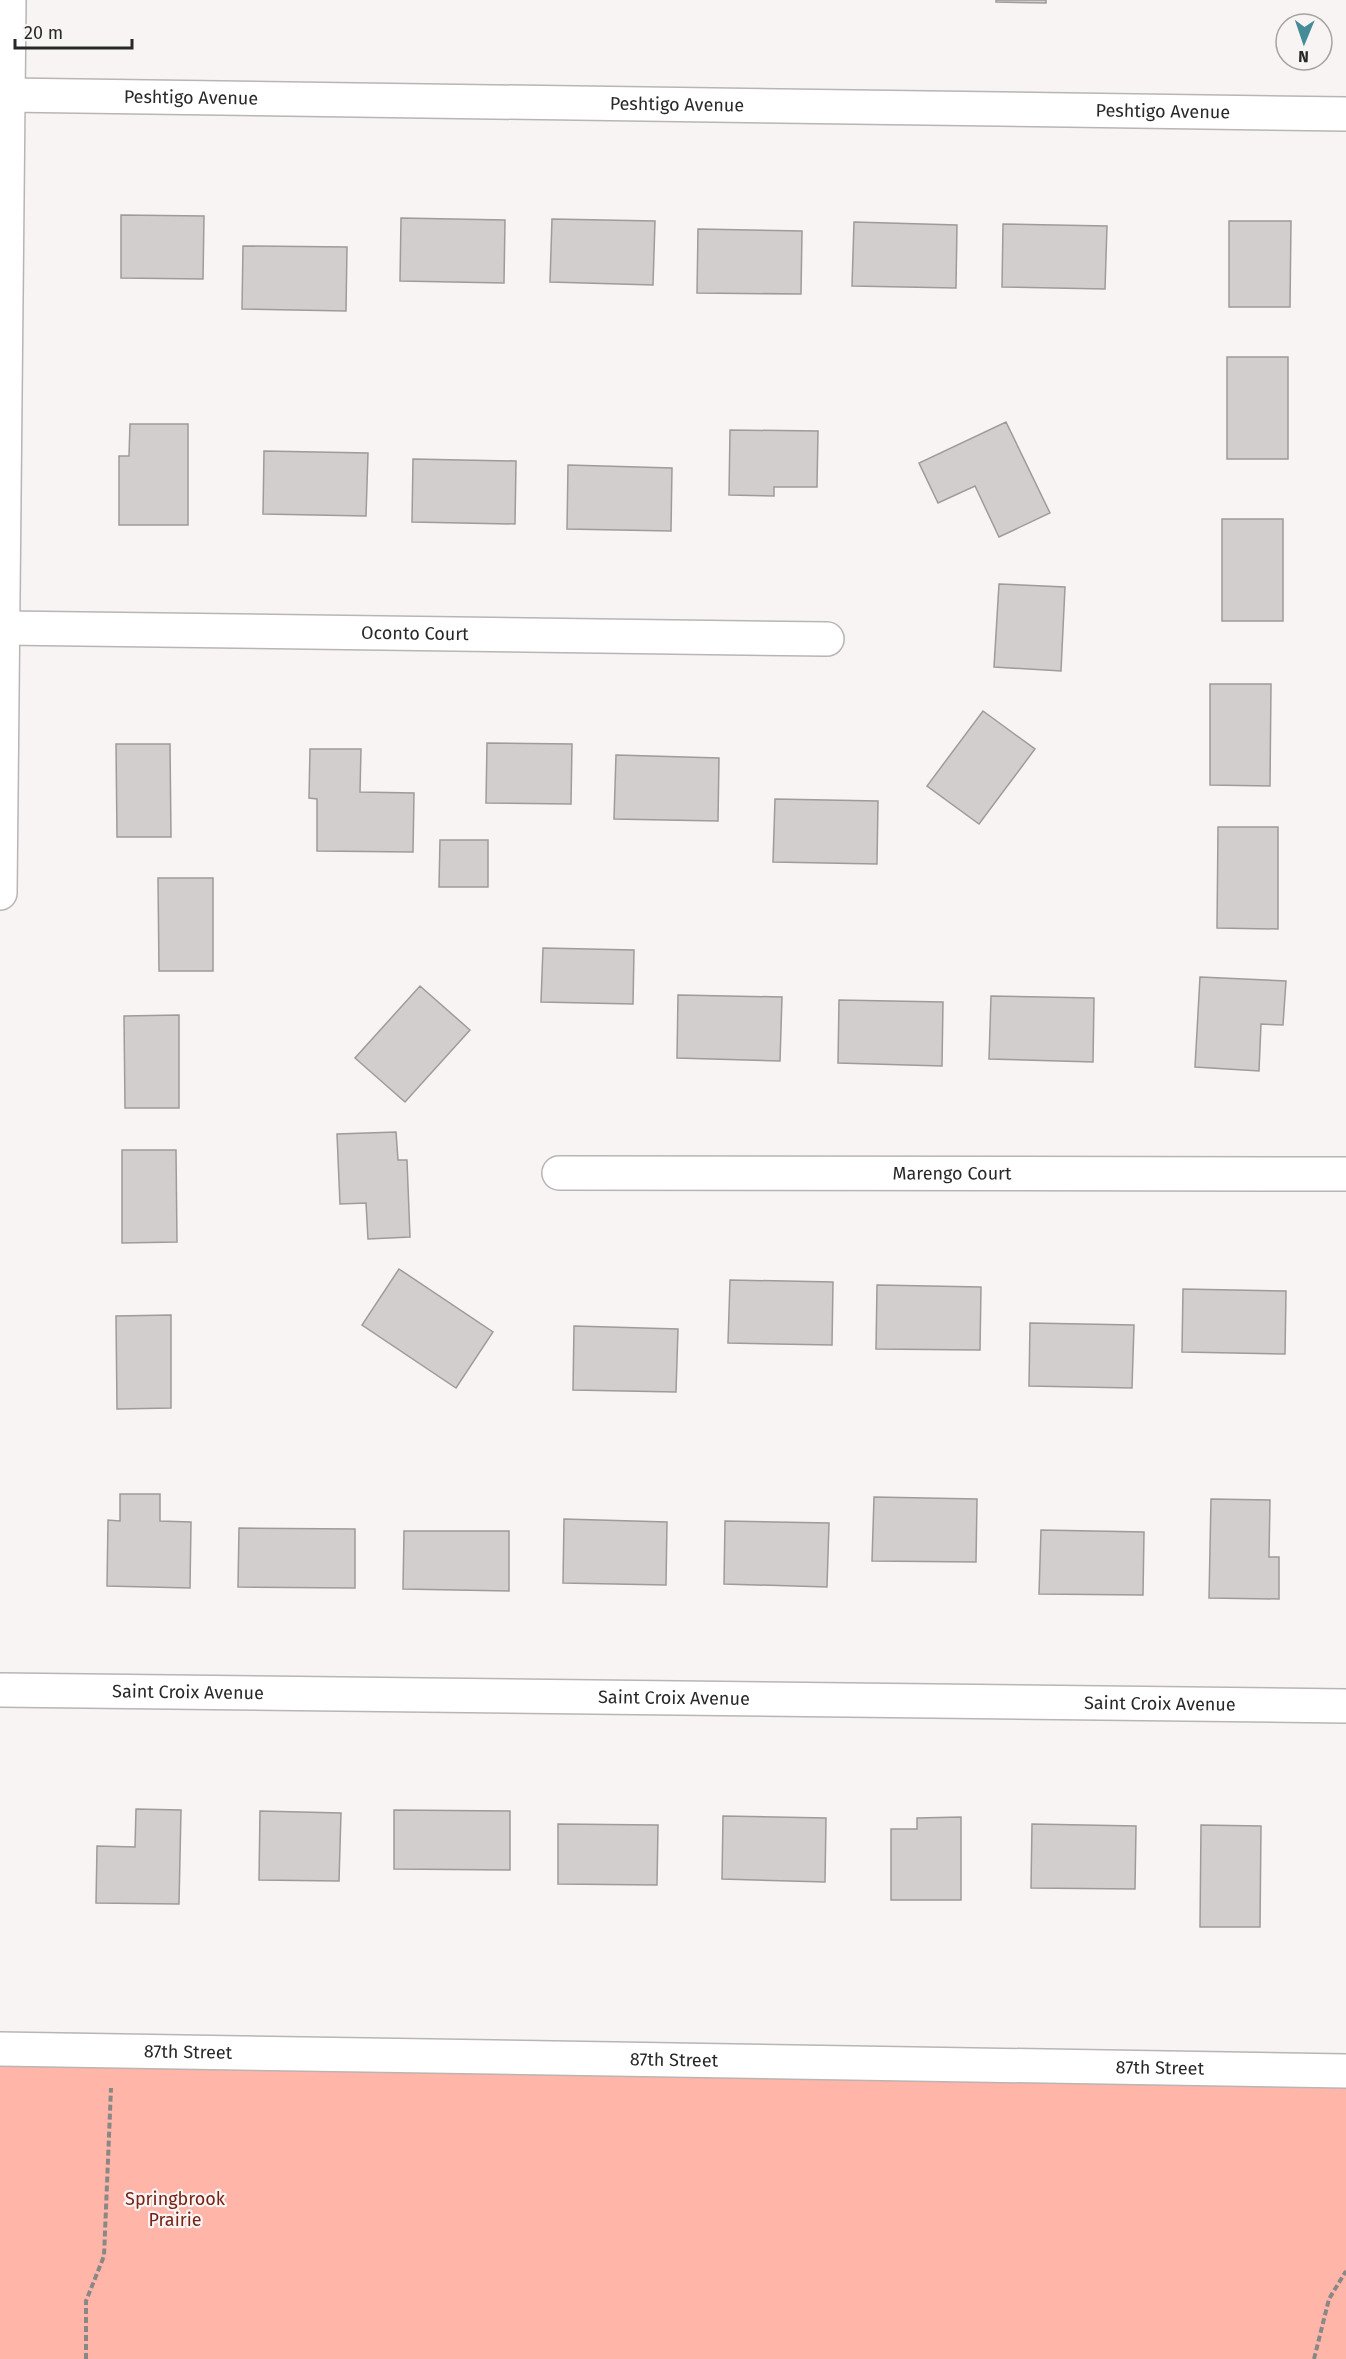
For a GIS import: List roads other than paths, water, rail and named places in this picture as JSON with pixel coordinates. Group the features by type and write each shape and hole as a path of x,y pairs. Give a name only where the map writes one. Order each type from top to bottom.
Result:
{"street":[{"path":"0,893 9,0"},
{"name":"Peshtigo Avenue","path":"7,95 1346,114"},
{"name":"Oconto Court","path":"4,628 827,639"},
{"name":"Marengo Court","path":"559,1173 1346,1174"},
{"name":"Saint Croix Avenue","path":"0,1690 1346,1706"},
{"name":"87th Street","path":"0,2049 1346,2071"}],"park label":[{"name":"Springbrook Prairie","path":"175,2209"}]}
